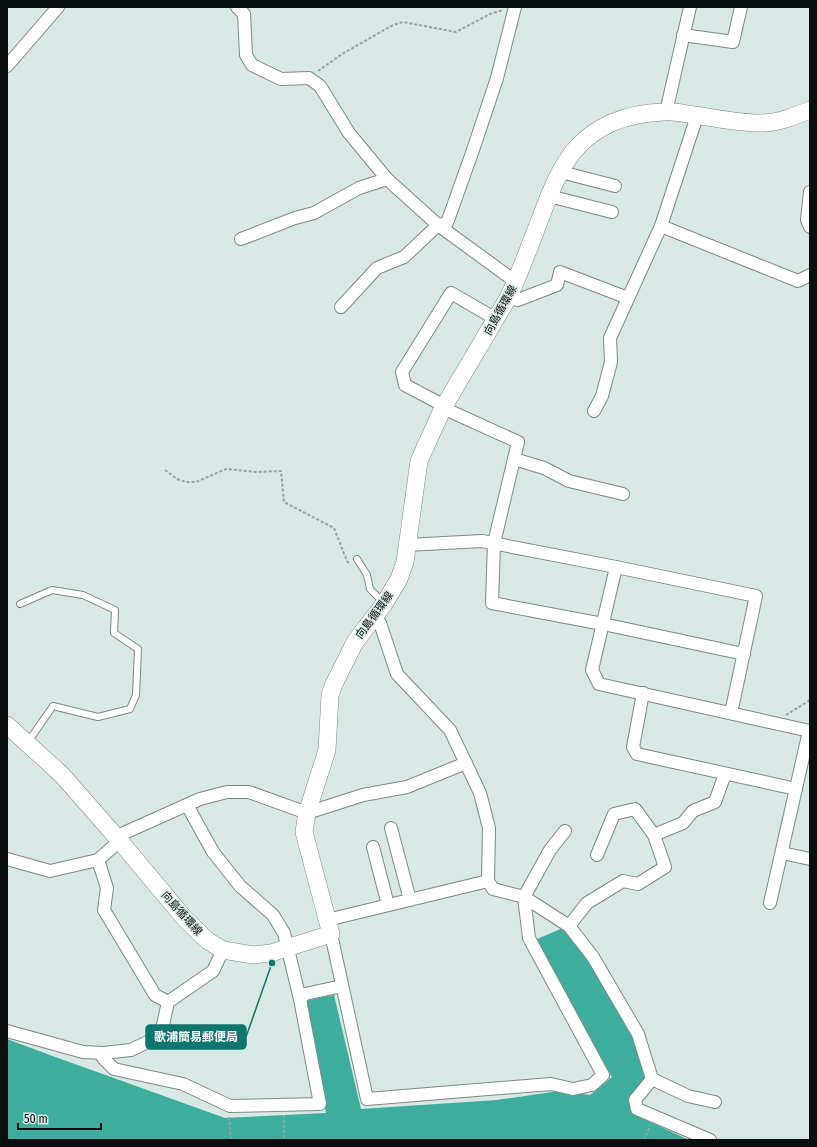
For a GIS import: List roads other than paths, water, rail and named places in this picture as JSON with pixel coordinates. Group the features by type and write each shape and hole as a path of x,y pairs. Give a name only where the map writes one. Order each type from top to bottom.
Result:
{"main road":[{"name":"向島循環線","path":"7,725 62,775 185,919 208,941 223,950 253,954 271,953 288,947 329,927 304,832 307,812 327,750 330,695 334,684 356,642 399,579 405,562 419,461 443,408 496,319 516,282 549,196 561,172 573,152 592,134 610,123 638,114 666,112 738,122 764,123 791,117 810,110"}],"street":[{"path":"7,66 58,7"},
{"path":"237,7 244,14 246,55 252,65 281,79 309,78 320,86 349,133 386,179 438,225 516,282"},
{"path":"666,112 690,7"},
{"path":"683,35 733,42 741,7"},
{"path":"341,307 377,268 404,257 438,225 447,223 474,150 496,78 510,8"},
{"path":"594,411 602,396 611,362 610,338 661,226 697,116"},
{"path":"561,172 615,186"},
{"path":"241,239 295,218 314,213 359,188 386,179"},
{"path":"810,192 807,220 810,227"},
{"path":"549,196 612,212"},
{"path":"661,226 798,281 810,275"},
{"path":"508,298 518,300 557,285 560,272 628,298"},
{"path":"496,319 451,293 402,372 405,385 437,402 443,408 518,442 494,543 492,603 603,624 744,654"},
{"path":"514,459 544,468 570,481 623,494"},
{"path":"407,545 482,541 756,596 731,713"},
{"path":"616,567 592,670 599,684 810,731 770,903"},
{"path":"379,609 380,623 397,674 450,730 480,793 489,828 488,880 492,889 524,897 569,926 593,957 638,1034 652,1079 688,1096 715,1102"},
{"path":"643,693 633,747 637,754 796,789"},
{"path":"7,859 50,871 98,860 119,840 124,833 200,799 227,792 249,792 307,812 362,795 407,787 466,763"},
{"path":"654,835 683,823 693,811 715,802 725,774"},
{"path":"103,1053 103,1058 114,1069 183,1084 230,1106 320,1104 300,1000 284,933 273,915 240,886 213,852 187,805"},
{"path":"569,926 587,903 623,881 638,884 665,867 654,835 635,809 614,814 597,855"},
{"path":"392,828 410,900"},
{"path":"488,880 388,905 329,927 368,1099 551,1084 573,1089 592,1085 603,1075 529,938 524,897 550,850 565,831"},
{"path":"373,847 388,905"},
{"path":"782,853 810,859"},
{"path":"98,860 107,888 104,910 155,995 168,1002"},
{"path":"7,1031 83,1052 103,1053 131,1050 156,1038 163,1025 168,1002 213,971 223,950"},
{"path":"300,1000 305,994 342,986"},
{"path":"652,1079 635,1100 636,1109 710,1140"}],"lane":[{"path":"357,559 367,575 370,589 379,609"},
{"path":"20,604 52,590 83,595 115,610 114,633 138,649 136,695 130,709 98,717 53,706 28,744"}],"place":[{"name":"歌浦簡易郵便局","path":"272,963"}]}
